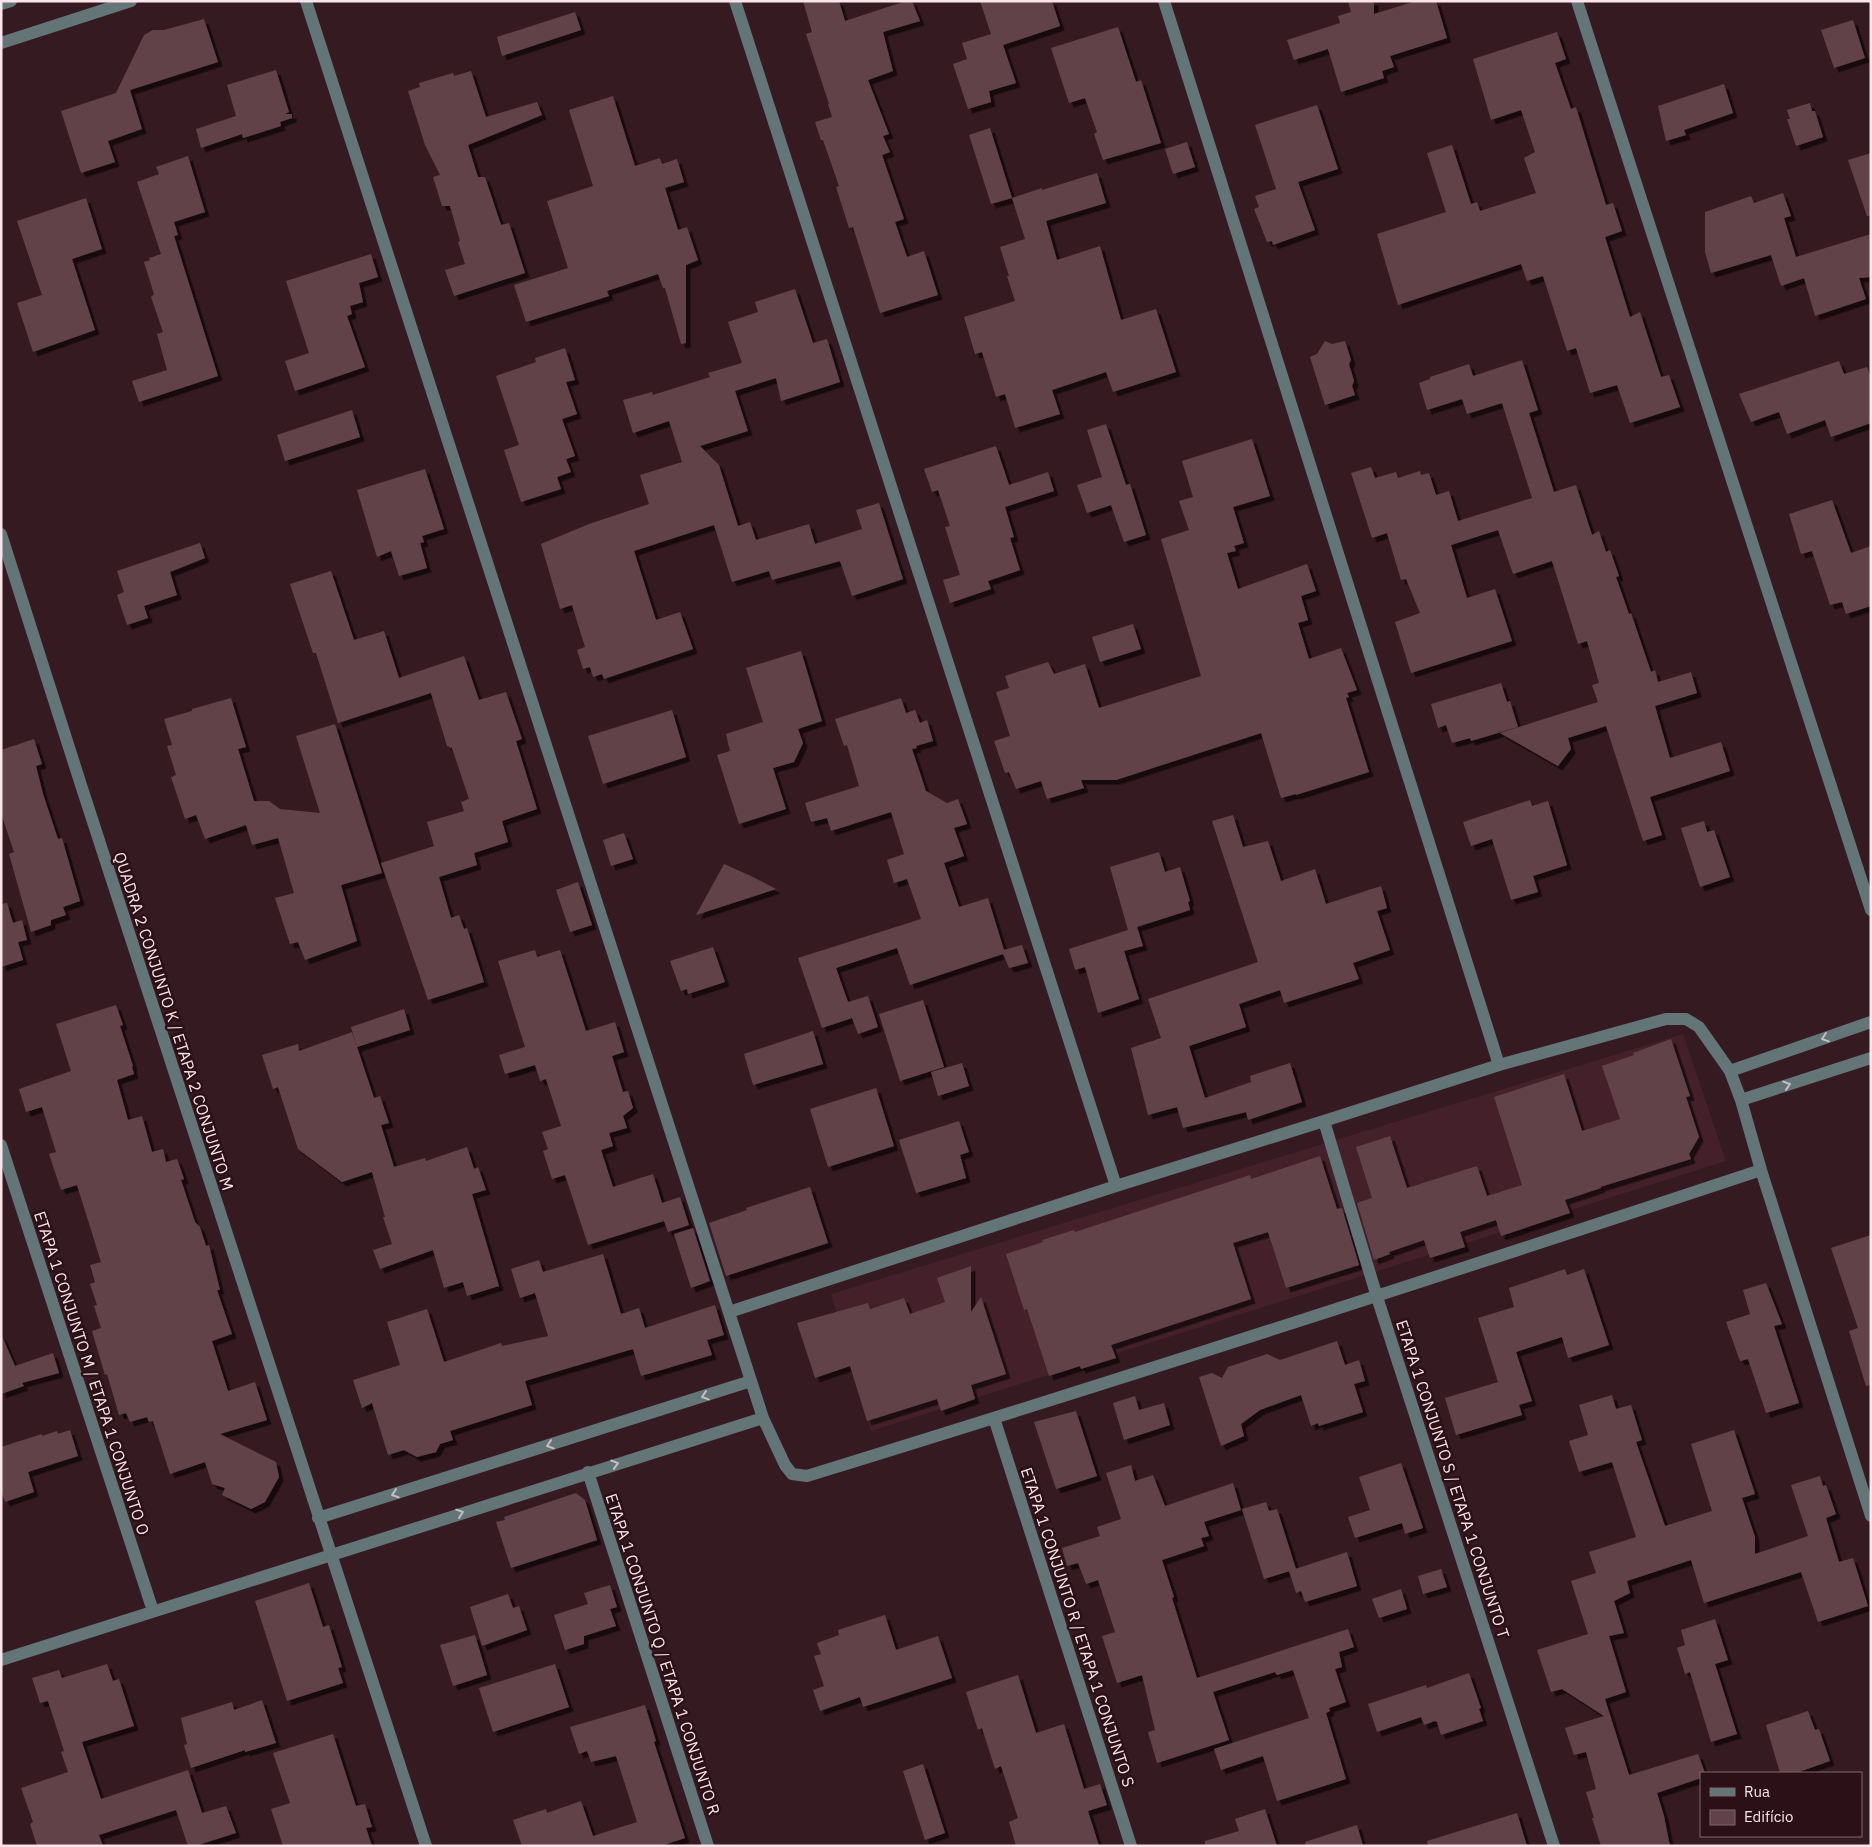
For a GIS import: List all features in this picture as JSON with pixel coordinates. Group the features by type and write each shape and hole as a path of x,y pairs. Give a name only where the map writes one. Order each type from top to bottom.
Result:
{"street":[{"path":"1,4 10,1"},
{"path":"1,43 117,3 132,1"},
{"path":"306,1 763,1418 788,1470 792,1474 806,1476 994,1418 1377,1297 1761,1170"},
{"path":"735,1 1116,1186"},
{"path":"1164,1 1499,1065"},
{"path":"1577,1 1871,910"},
{"name":"QUADRA 2 CONJUNTO K / ETAPA 2 CONJUNTO M","path":"1,534 80,785 426,1846"},
{"path":"729,1312 1116,1186 1499,1065 1666,1019 1686,1019 1699,1027 1730,1071 1741,1100 1761,1170 1871,1516"},
{"path":"1730,1071 1871,1022"},
{"path":"1741,1100 1871,1058"},
{"name":"ETAPA 1 CONJUNTO S / ETAPA 1 CONJUNTO T","path":"1324,1121 1377,1297 1554,1846"},
{"name":"ETAPA 1 CONJUNTO M / ETAPA 1 CONJUNTO O","path":"1,1145 153,1611"},
{"path":"318,1518 751,1381"},
{"path":"1,1660 588,1472 763,1418"},
{"name":"ETAPA 1 CONJUNTO R / ETAPA 1 CONJUNTO S","path":"994,1418 1131,1846"},
{"name":"ETAPA 1 CONJUNTO Q / ETAPA 1 CONJUNTO R","path":"588,1472 708,1846"}],"shaded area":[{"path":"1683,1034 1726,1161 871,1431 831,1294"}],"building":[{"path":"803,1 839,1 845,21 906,1 912,1 920,21 883,32 893,71 868,80 889,134 883,136 890,152 882,155 904,219 895,222 907,257 924,251 938,295 880,313 853,227 849,228 836,187 839,186 815,122 832,117 806,34 812,32"},
{"path":"980,1 1052,1 1060,26 1003,45 1016,83 989,91 991,102 968,109 953,64 967,59 962,43 991,34"},
{"path":"1348,1 1374,1 1374,14 1416,1 1436,1 1447,38 1390,56 1394,67 1382,71 1384,78 1341,92 1328,49 1294,60 1287,40 1340,23 1338,16 1351,12"},
{"path":"575,12 581,30 502,56 497,37"},
{"path":"204,19 218,62 130,90 142,129 108,141 115,162 81,173 61,111 116,93 144,35 153,30 164,30"},
{"path":"1853,20 1865,58 1834,68 1821,30"},
{"path":"1118,27 1136,82 1141,80 1161,143 1103,160 1094,134 1097,132 1085,98 1069,103 1051,48"},
{"path":"1557,32 1566,59 1555,63 1571,109 1576,107 1606,205 1613,203 1622,231 1605,237 1630,317 1640,312 1661,377 1669,375 1680,407 1630,423 1617,385 1590,393 1576,348 1567,351 1543,276 1527,281 1521,264 1398,305 1377,234 1446,212 1427,153 1452,145 1471,204 1477,202 1480,211 1536,193 1524,158 1535,152 1521,110 1491,120 1473,59"},
{"path":"276,70 289,112 285,114 292,114 292,118 280,122 281,126 243,138 242,134 201,148 196,129 236,116 227,85"},
{"path":"471,71 486,117 537,102 542,115 468,145 478,177 485,177 501,225 509,223 525,273 454,296 445,270 465,264 458,242 460,241 450,206 442,206 433,177 440,175 425,145 408,91 420,87 419,83 453,73 454,76"},
{"path":"1724,84 1733,113 1684,130 1686,135 1666,141 1658,106"},
{"path":"613,96 635,166 660,158 662,164 677,159 684,182 665,188 678,230 687,227 698,260 686,265 686,343 681,344 665,288 663,288 658,274 607,291 609,296 526,322 514,285 568,268 547,201 593,186 569,110"},
{"path":"1810,103 1812,111 1815,111 1823,137 1796,146 1787,119 1790,119 1787,110"},
{"path":"1317,105 1338,169 1298,182 1315,230 1273,245 1272,241 1267,242 1254,209 1259,207 1255,196 1276,189 1255,125"},
{"path":"990,128 1012,198 991,204 969,135"},
{"path":"1187,142 1195,167 1173,174 1165,149"},
{"path":"1871,153 1871,216 1867,216 1848,160"},
{"path":"188,156 205,212 174,222 178,235 174,236 218,376 139,402 132,381 167,370 157,334 163,332 151,297 154,294 144,262 161,254 137,182 159,174 156,167"},
{"path":"1097,173 1106,203 1046,221 1057,260 1100,246 1121,320 1156,309 1176,372 1113,392 1106,372 1052,390 1060,414 1015,428 1005,394 996,397 982,352 975,354 964,317 1015,301 1000,247 1025,239 1012,198"},
{"path":"1783,193 1791,216 1784,218 1796,257 1871,234 1871,277 1859,278 1866,299 1815,316 1804,278 1781,286 1771,255 1711,273 1705,252 1705,212 1751,196 1754,203"},
{"path":"86,198 102,249 72,259 95,330 33,352 17,303 42,295 17,221"},
{"path":"371,254 378,277 359,283 363,302 350,306 352,314 347,316 365,367 295,391 285,361 309,353 286,281"},
{"path":"795,289 813,343 827,339 840,382 781,401 776,378 735,391 748,431 700,446 719,465 738,526 750,522 756,540 809,524 815,544 862,529 856,510 879,503 903,579 852,596 840,561 772,580 769,571 732,582 714,525 634,551 656,620 680,612 693,649 604,679 602,674 593,677 590,667 583,669 577,650 585,647 572,605 560,609 541,544 589,524 649,504 640,475 682,462 669,421 633,433 623,400 652,392 653,395 710,377 708,373 742,363 728,322 758,312 755,302"},
{"path":"1325,341 1332,344 1345,341 1351,360 1349,364 1354,381 1352,386 1355,395 1325,405 1310,357 1317,354"},
{"path":"565,348 575,380 566,382 577,414 562,419 575,456 566,459 571,472 557,477 561,489 521,502 504,450 519,445 496,376 536,362 535,358"},
{"path":"1522,360 1538,410 1529,413 1554,492 1576,485 1592,535 1599,531 1606,552 1610,550 1619,576 1616,577 1629,614 1631,613 1651,672 1655,670 1658,682 1691,672 1697,693 1655,706 1670,758 1721,742 1730,771 1650,797 1662,835 1643,841 1606,726 1568,738 1571,749 1558,766 1500,733 1598,702 1592,685 1599,683 1587,641 1578,644 1552,561 1513,574 1498,530 1451,545 1467,598 1495,589 1512,641 1411,673 1395,622 1420,613 1406,579 1401,580 1387,533 1372,538 1351,473 1371,467 1375,478 1396,472 1398,478 1420,471 1421,475 1429,473 1436,495 1449,491 1458,521 1532,498 1502,403 1467,414 1462,399 1427,410 1419,383 1430,379 1430,377 1469,364 1473,376"},
{"path":"1839,361 1844,374 1867,367 1871,378 1871,423 1831,437 1825,420 1787,434 1779,412 1751,422 1739,394"},
{"path":"352,410 360,437 285,461 277,435"},
{"path":"1106,424 1126,485 1130,484 1146,535 1124,542 1111,505 1087,513 1077,485 1102,477 1087,430"},
{"path":"1252,439 1270,496 1233,507 1244,543 1234,546 1236,551 1227,553 1238,589 1307,564 1316,591 1301,596 1308,620 1298,623 1309,659 1341,648 1357,690 1347,693 1349,697 1346,698 1369,772 1281,798 1261,733 1116,780 1081,780 1084,788 1047,799 1041,781 1016,789 1009,772 1005,773 994,741 1010,736 996,692 1009,688 1005,676 1048,662 1054,674 1085,664 1099,708 1201,676 1161,539 1189,530 1179,501 1193,497 1182,461"},
{"path":"996,446 1009,485 1048,472 1054,491 1005,507 1014,537 1010,538 1020,570 988,581 991,589 950,603 943,580 960,575 945,527 950,526 938,490 932,492 924,469"},
{"path":"425,469 444,529 422,536 424,542 420,543 427,568 399,576 391,551 377,557 357,490"},
{"path":"1832,500 1851,553 1871,546 1871,606 1846,614 1842,602 1830,605 1812,551 1801,554 1789,514"},
{"path":"200,543 205,558 170,572 177,595 144,606 148,618 127,625 117,595 124,592 117,571"},
{"path":"331,571 354,640 384,631 399,678 464,656 479,700 506,692 522,739 516,741 537,809 502,821 508,842 474,853 477,865 439,877 451,918 459,915 464,929 467,928 484,982 428,1000 381,863 434,846 427,822 464,811 461,802 469,799 452,748 447,746 431,693 338,723 316,653 313,653 290,584"},
{"path":"1133,624 1141,649 1100,662 1092,637"},
{"path":"801,651 822,721 798,729 803,743 794,762 773,768 786,809 739,824 717,755 730,751 726,734 763,722 746,668"},
{"path":"1501,683 1507,702 1510,701 1518,727 1471,741 1470,738 1452,743 1446,725 1438,728 1431,704"},
{"path":"231,698 246,747 238,749 254,801 269,801 280,809 320,813 296,736 335,724 382,873 341,885 357,941 305,960 298,942 290,944 275,898 294,893 278,838 252,845 246,825 205,839 196,815 185,819 171,777 176,775 167,746 172,745 164,719"},
{"path":"901,698 906,713 915,710 920,723 927,720 933,741 912,749 926,791 947,803 958,799 967,824 954,828 964,856 944,863 959,907 988,898 1004,950 1022,945 1028,963 1009,968 1003,954 910,985 897,948 836,968 848,1002 868,996 878,1027 858,1034 852,1018 822,1028 798,958 921,919 907,879 894,883 887,860 904,854 891,812 831,831 827,818 811,822 805,803 859,786 847,745 844,746 835,719"},
{"path":"672,710 686,757 603,784 588,736"},
{"path":"34,739 42,764 36,766 43,794 58,839 62,838 80,901 63,907 66,915 51,920 51,925 31,932 9,854 14,852 1,813 1,750"},
{"path":"1530,800 1532,806 1548,801 1567,865 1533,876 1538,892 1511,900 1492,839 1471,846 1463,822"},
{"path":"1233,815 1243,847 1268,841 1281,881 1315,869 1326,904 1381,886 1387,908 1377,911 1390,950 1353,963 1359,979 1284,1003 1280,990 1239,1004 1246,1027 1189,1046 1205,1098 1251,1082 1250,1076 1290,1063 1302,1102 1248,1120 1246,1112 1183,1128 1177,1107 1148,1115 1131,1048 1161,1038 1148,999 1258,962 1212,821"},
{"path":"1704,821 1707,832 1714,830 1730,877 1700,887 1681,828"},
{"path":"624,833 633,859 611,866 603,840"},
{"path":"1159,852 1165,872 1180,867 1190,901 1188,902 1190,910 1137,927 1143,946 1124,951 1139,999 1098,1013 1085,967 1075,970 1069,949 1128,930 1110,867"},
{"path":"724,864 776,889 696,915"},
{"path":"578,882 592,925 570,932 556,890"},
{"path":"7,903 13,923 22,920 27,940 18,942 23,960 1,967 1,904"},
{"path":"713,947 725,982 688,994 687,989 681,991 670,961"},
{"path":"535,950 537,957 560,950 586,1031 615,1022 624,1052 612,1056 623,1092 628,1091 633,1108 623,1116 627,1128 609,1133 613,1146 601,1150 613,1187 653,1174 662,1203 680,1197 689,1225 668,1232 664,1221 588,1245 565,1175 552,1179 543,1151 548,1149 542,1132 561,1126 546,1079 540,1081 535,1065 505,1074 499,1055 525,1047 498,961"},
{"path":"923,1000 944,1067 900,1081 879,1014"},
{"path":"116,1005 123,1025 120,1026 134,1074 117,1080 128,1120 142,1116 152,1152 163,1149 166,1162 177,1159 184,1179 181,1180 195,1222 200,1227 206,1246 209,1245 220,1290 217,1290 232,1334 212,1341 228,1391 255,1382 267,1420 220,1434 276,1462 279,1477 265,1502 251,1509 222,1495 225,1488 212,1484 205,1462 170,1474 153,1421 149,1422 147,1417 130,1422 126,1413 119,1415 92,1331 101,1328 94,1306 97,1305 90,1284 95,1282 90,1265 101,1262 77,1185 61,1190 49,1154 56,1152 42,1107 26,1112 19,1089 71,1071 56,1024"},
{"path":"404,1009 410,1030 357,1047 351,1027"},
{"path":"813,1031 823,1064 753,1085 744,1054"},
{"path":"352,1032 374,1098 380,1096 389,1123 381,1125 394,1167 425,1158 426,1161 467,1147 474,1169 478,1167 486,1190 472,1194 499,1286 467,1296 463,1282 444,1288 433,1250 380,1269 373,1250 392,1244 372,1172 342,1182 298,1149 278,1087 273,1089 262,1055 298,1044 299,1051"},
{"path":"1671,1039 1690,1096 1686,1097 1699,1137 1689,1154 1691,1159 1600,1187 1565,1200 1570,1213 1501,1236 1496,1220 1460,1232 1465,1247 1430,1258 1424,1240 1389,1252 1390,1254 1374,1260 1357,1203 1372,1198 1356,1147 1390,1136 1407,1188 1477,1166 1487,1196 1522,1185 1494,1097 1564,1074 1582,1131 1620,1119 1602,1066"},
{"path":"962,1063 969,1086 938,1096 931,1072"},
{"path":"876,1088 894,1146 828,1167 810,1109"},
{"path":"959,1121 969,1152 960,1155 966,1178 916,1193 899,1140"},
{"path":"1320,1156 1337,1209 1342,1208 1359,1265 1286,1288 1268,1232 1233,1243 1251,1299 1111,1345 1116,1358 1081,1369 1080,1366 1049,1376 1027,1309 1024,1310 1006,1254 1043,1242 1042,1240 1074,1230 1075,1232 1250,1175 1251,1179"},
{"path":"810,1187 828,1243 726,1276 709,1223 747,1210 746,1208"},
{"path":"693,1228 710,1281 691,1288 674,1234"},
{"path":"1871,1235 1871,1385 1866,1386 1849,1331 1858,1328 1831,1248"},
{"path":"603,1254 621,1314 639,1308 645,1328 715,1305 724,1335 707,1340 712,1355 641,1376 633,1349 525,1381 532,1405 450,1431 453,1440 440,1444 436,1452 417,1457 404,1450 388,1455 372,1403 362,1408 353,1380 400,1365 387,1322 427,1309 444,1362 501,1343 502,1346 548,1336 535,1293 520,1298 511,1269 539,1260 543,1272"},
{"path":"971,1266 971,1312 981,1297 1006,1374 971,1385 975,1399 941,1411 937,1399 867,1421 850,1366 815,1378 797,1323 868,1303 870,1309 904,1298 910,1314 945,1302 937,1278"},
{"path":"1565,1269 1567,1275 1584,1269 1609,1345 1568,1358 1562,1337 1516,1352 1532,1401 1519,1405 1522,1415 1456,1435 1445,1398 1498,1382 1478,1318 1514,1307 1509,1288"},
{"path":"1766,1283 1782,1324 1774,1326 1799,1403 1766,1413 1748,1359 1740,1361 1726,1322 1750,1314 1743,1290"},
{"path":"1,1334 15,1366 53,1353 59,1373 22,1383 24,1386 1,1394"},
{"path":"1337,1341 1345,1365 1359,1360 1365,1381 1354,1384 1363,1412 1319,1426 1318,1423 1311,1426 1301,1395 1260,1410 1241,1424 1244,1436 1221,1446 1199,1377 1212,1373 1222,1378 1228,1367 1267,1354 1280,1360"},
{"path":"1612,1395 1616,1409 1631,1405 1642,1440 1636,1442 1665,1526 1712,1511 1691,1444 1734,1430 1755,1494 1742,1498 1755,1537 1755,1554 1808,1536 1791,1485 1820,1476 1823,1486 1826,1485 1836,1514 1826,1518 1839,1562 1853,1558 1868,1606 1818,1622 1801,1572 1704,1603 1691,1560 1627,1581 1630,1593 1614,1601 1624,1633 1609,1636 1626,1692 1605,1699 1629,1775 1698,1754 1705,1772 1700,1772 1700,1778 1657,1793 1670,1846 1601,1846 1586,1792 1596,1789 1586,1752 1574,1755 1565,1728 1604,1716 1562,1689 1551,1692 1537,1650 1588,1634 1571,1581 1596,1573 1589,1552 1636,1537 1612,1462 1579,1472 1569,1441 1588,1435 1579,1405"},
{"path":"1135,1396 1139,1410 1164,1403 1170,1425 1124,1440 1113,1403"},
{"path":"1076,1411 1097,1476 1056,1489 1034,1422"},
{"path":"70,1430 78,1456 28,1472 34,1492 5,1502 1,1491 1,1447 42,1434 42,1436 57,1431 58,1434"},
{"path":"1401,1463 1423,1528 1405,1534 1402,1523 1355,1538 1348,1517 1370,1510 1359,1477"},
{"path":"1131,1465 1135,1481 1153,1475 1165,1506 1233,1483 1241,1510 1204,1522 1209,1536 1201,1538 1204,1546 1162,1560 1197,1678 1348,1629 1354,1647 1339,1652 1342,1667 1335,1669 1346,1702 1329,1708 1330,1711 1326,1713 1346,1779 1277,1801 1263,1756 1221,1770 1214,1749 1309,1718 1293,1670 1277,1675 1275,1672 1213,1692 1229,1740 1157,1763 1148,1732 1155,1730 1142,1675 1117,1683 1102,1636 1115,1632 1098,1580 1086,1584 1078,1563 1067,1566 1062,1548 1100,1536 1097,1527 1121,1519 1106,1473"},
{"path":"576,1493 585,1500 597,1540 511,1568 496,1522 505,1520 504,1517"},
{"path":"1266,1502 1269,1511 1277,1509 1296,1569 1264,1579 1242,1509"},
{"path":"1347,1552 1357,1586 1305,1602 1301,1591 1296,1593 1289,1571"},
{"path":"1441,1569 1447,1587 1423,1594 1418,1576"},
{"path":"309,1583 323,1627 329,1625 342,1667 338,1668 343,1683 287,1701 255,1601"},
{"path":"610,1585 617,1607 610,1609 616,1626 584,1636 584,1644 565,1650 554,1615 588,1604 584,1593"},
{"path":"1401,1589 1407,1609 1379,1618 1372,1599"},
{"path":"508,1594 513,1608 519,1606 527,1630 482,1646 470,1607"},
{"path":"885,1615 896,1650 938,1636 952,1678 863,1707 860,1697 820,1711 813,1690 824,1686 814,1656 821,1654 817,1643 839,1635 838,1630"},
{"path":"1715,1619 1728,1660 1715,1664 1737,1734 1711,1742 1690,1672 1685,1674 1677,1648 1685,1645 1681,1630"},
{"path":"475,1635 487,1675 453,1686 440,1645"},
{"path":"107,1664 113,1681 119,1679 134,1726 82,1742 101,1799 188,1770 202,1813 226,1806 236,1833 195,1846 188,1846 176,1810 99,1835 103,1846 37,1846 30,1824 33,1822 21,1788 68,1772 61,1752 64,1751 48,1701 40,1703 32,1678 59,1670 62,1678"},
{"path":"555,1664 569,1707 493,1732 479,1688"},
{"path":"1469,1673 1481,1708 1479,1709 1483,1721 1441,1735 1437,1722 1424,1725 1421,1717 1377,1732 1368,1704 1426,1685 1427,1688"},
{"path":"1018,1675 1036,1733 1064,1724 1084,1789 1100,1784 1107,1805 1088,1811 1099,1846 1016,1846 1009,1822 1018,1818 1001,1766 995,1769 982,1728 978,1730 966,1692"},
{"path":"262,1700 276,1743 245,1752 245,1750 191,1768 184,1745 187,1744 181,1718 232,1702 234,1710"},
{"path":"645,1705 656,1741 654,1742 685,1838 661,1846 522,1846 513,1820 546,1809 547,1813 581,1801 593,1836 637,1822 616,1756 591,1762 587,1751 579,1754 570,1727"},
{"path":"1808,1711 1815,1730 1819,1729 1830,1761 1799,1772 1780,1772 1766,1725"},
{"path":"333,1734 356,1806 365,1804 372,1827 366,1828 372,1846 283,1846 271,1809 290,1803 273,1753"},
{"path":"923,1764 945,1833 925,1840 903,1771"},
{"path":"1265,1809 1277,1846 1205,1846 1205,1841 1239,1831 1235,1819"},
{"path":"1517,1813 1527,1846 1428,1846 1427,1841"},
{"path":"1357,1825 1363,1846 1306,1846 1305,1842"}]}
